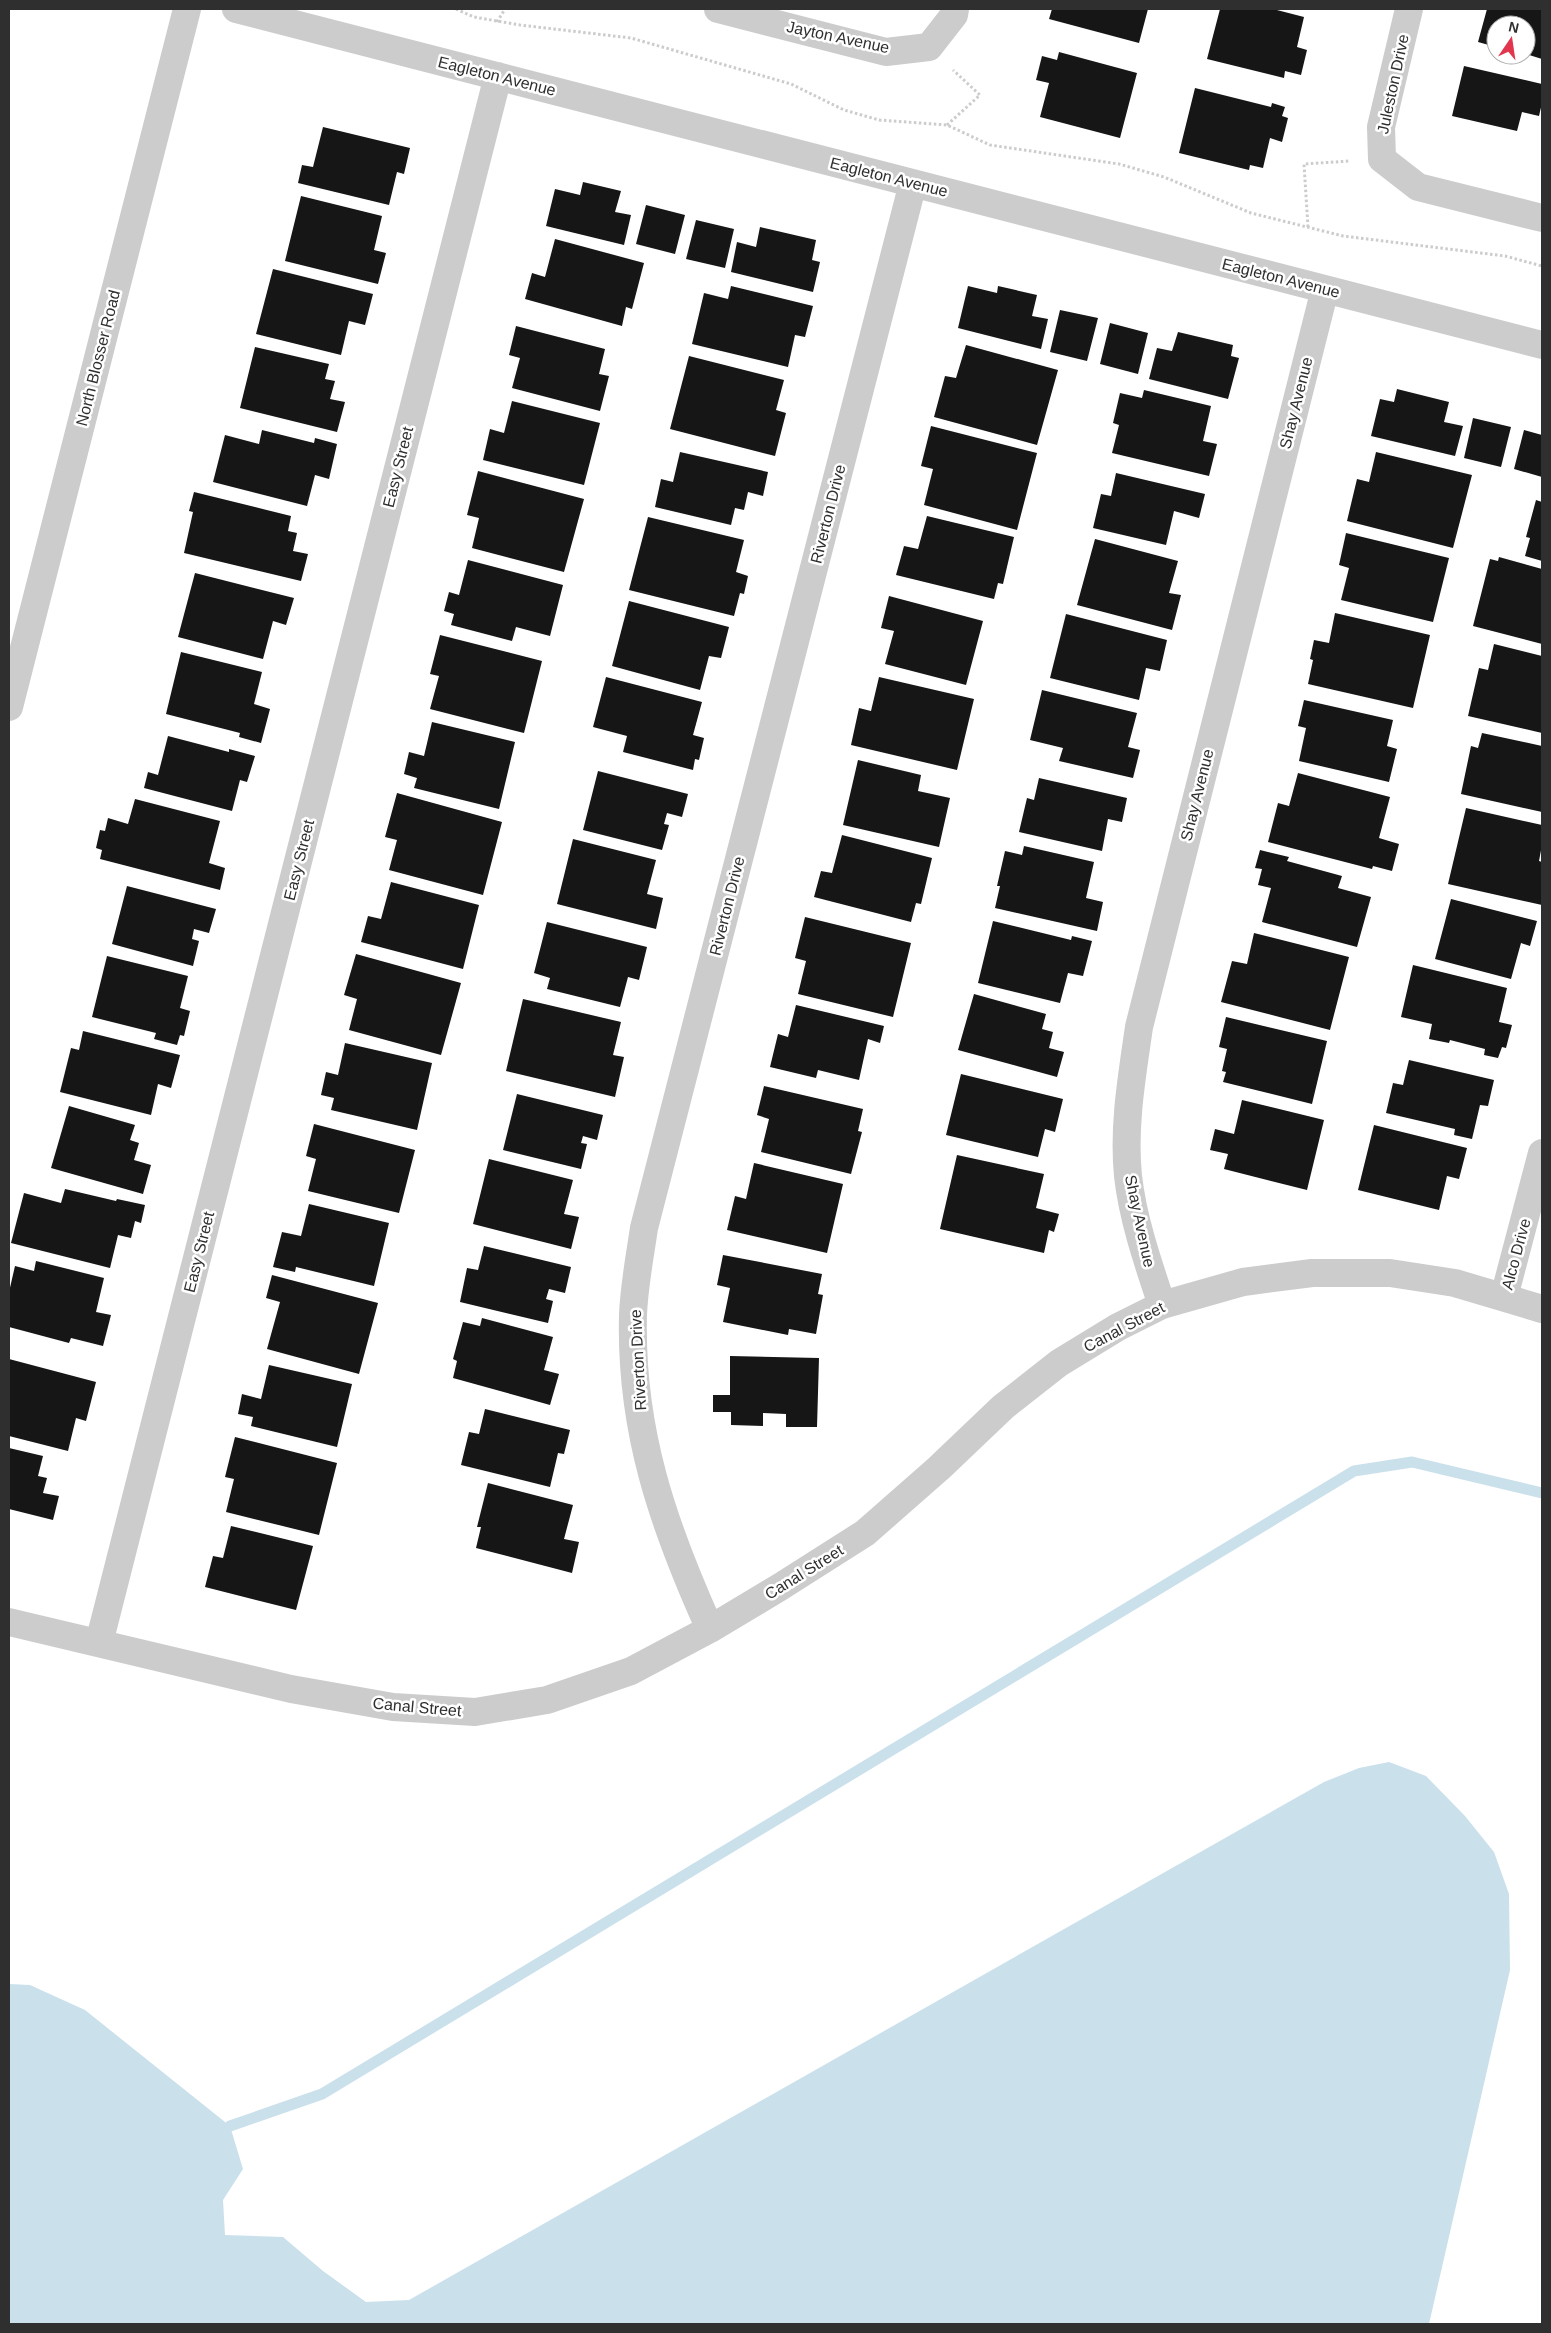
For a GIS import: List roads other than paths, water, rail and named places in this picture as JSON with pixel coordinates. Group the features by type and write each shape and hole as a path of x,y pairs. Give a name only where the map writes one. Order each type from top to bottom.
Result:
{"street":[{"name":"North Blosser Road","path":"9,706 187,9"},
{"name":"Eagleton Avenue","path":"236,9 1542,345"},
{"name":"Jayton Avenue","path":"718,9 886,52 929,46 954,15 955,9"},
{"name":"Juleston Drive","path":"1409,9 1381,127 1382,159 1418,187 1542,218"},
{"name":"Easy Street","path":"100,1643 498,76"},
{"name":"Riverton Drive","path":"710,1629 685,1574 659,1504 644,1447 636,1382 633,1314 644,1228 913,183"},
{"name":"Shay Avenue","path":"1162,1305 1144,1251 1128,1176 1128,1105 1139,1027 1325,289"},
{"name":"Alco Drive","path":"1504,1297 1542,1153"},
{"name":"Canal Street","path":"9,1622 291,1689 393,1707 475,1712 547,1700 631,1671 710,1629 780,1588 865,1533 939,1468 1003,1407 1059,1363 1118,1327 1162,1305 1243,1282 1312,1273 1390,1272 1455,1283 1542,1309"}],"water":[{"path":"1389,1762 1426,1776 1465,1816 1494,1852 1509,1894 1510,1970 1429,2324 9,2324 9,1984 30,1985 85,2010 230,2126 243,2169 223,2200 225,2235 283,2237 323,2271 366,2302 409,2300 1324,1782 1359,1768"}],"waterway":[{"path":"230,2126 322,2094 1354,1471 1412,1462 1542,1493"}]}
